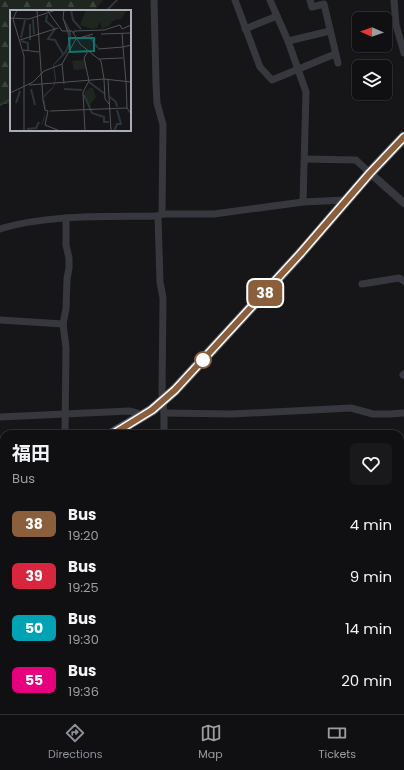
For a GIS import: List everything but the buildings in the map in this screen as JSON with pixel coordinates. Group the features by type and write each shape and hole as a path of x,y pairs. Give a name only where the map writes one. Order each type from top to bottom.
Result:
{"highway":[{"path":"119,430 141,417 163,401 217,345 300,254 404,136"}],"street":[{"path":"154,0 157,103 163,125 160,215 160,282 163,298 162,394 164,430"},
{"path":"234,0 260,67 272,80 335,54"},
{"path":"270,0 288,41 306,92 303,202"},
{"path":"310,0 312,7 324,4 338,63"},
{"path":"394,0 400,24 404,53"},
{"path":"245,29 277,16"},
{"path":"288,41 330,31"},
{"path":"305,159 356,160 404,203"},
{"path":"0,229 25,223 66,218 214,214 303,202 346,200"},
{"path":"64,430 66,348 63,324 66,309 69,268 69,258 66,245 66,218"},
{"path":"362,284 399,278 404,281"},
{"path":"0,320 63,324"},
{"path":"164,413 232,414 351,408 373,414 404,413"},
{"path":"0,417 129,411 137,413 141,417"}],"green space":[{"path":"0,0 103,0 95,10 10,10 10,104 0,104"}],"waterway":[{"path":"107,10 117,0"},
{"path":"0,105 10,100"}],"bus line":[{"name":"38","path":"120,430 152,410 175,390 300,254 370,173 404,137"}]}
